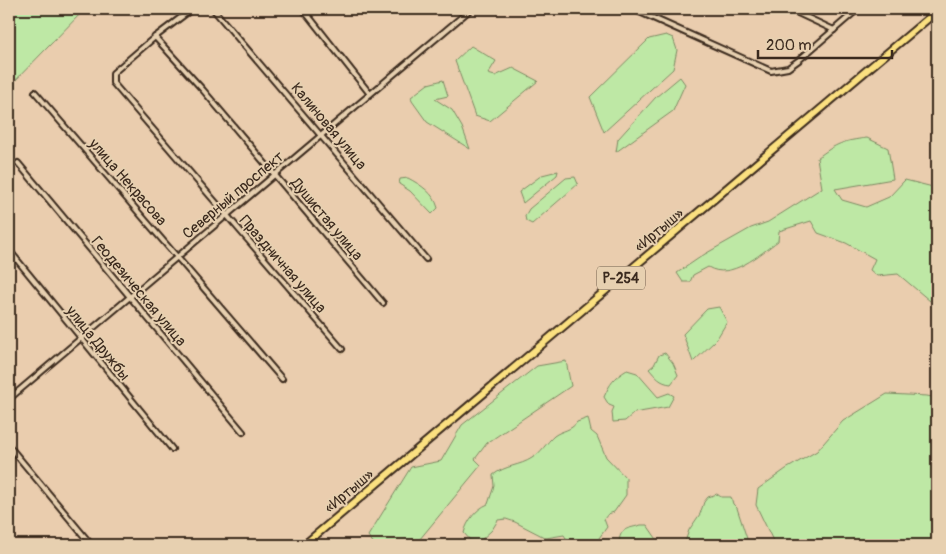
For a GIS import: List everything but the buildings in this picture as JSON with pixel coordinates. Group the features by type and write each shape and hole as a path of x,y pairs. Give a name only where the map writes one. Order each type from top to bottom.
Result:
{"highway":[{"name":"«Иртыш»","path":"304,545 937,11"}],"street":[{"path":"155,36 192,9"},
{"name":"Калиновая улица","path":"214,9 426,259"},
{"path":"303,9 370,94"},
{"name":"Северный проспект","path":"9,399 472,9"},
{"path":"633,9 771,71 788,68 858,9"},
{"path":"789,9 834,30"},
{"name":"Праздничная улица","path":"155,36 113,74 114,83 226,216 342,349"},
{"name":"Душистая улица","path":"155,36 383,303"},
{"name":"улица Некрасова","path":"35,92 282,379"},
{"name":"Геодезическая улица","path":"18,163 243,432"},
{"name":"улица Дружбы","path":"9,250 172,449"},
{"path":"9,446 89,542"}],"green space":[{"path":"9,9 85,9 9,87"},
{"path":"666,35 673,38 677,50 673,69 604,132 590,97 649,39"},
{"path":"471,46 496,61 488,74 495,76 513,68 538,81 490,121 475,116 455,61"},
{"path":"680,77 685,84 673,111 616,152 618,139 656,97"},
{"path":"443,80 448,96 435,99 452,110 462,127 470,149 427,122 412,101 411,97 428,84"},
{"path":"867,138 888,148 893,179 835,189 842,200 866,207 889,197 905,180 937,188 937,301 930,301 898,274 877,276 870,270 875,259 846,243 818,233 811,221 779,231 778,241 745,264 726,271 708,267 693,275 690,282 683,282 677,273 705,254 751,228 768,222 822,188 817,158 841,144"},
{"path":"558,171 557,175 523,203 519,192 542,175"},
{"path":"575,177 578,184 532,224 526,221 525,216 529,209 566,178"},
{"path":"408,178 422,187 433,198 438,208 432,214 410,191 399,184 400,179"},
{"path":"719,307 727,322 716,340 693,362 683,334 707,309"},
{"path":"665,353 673,363 678,375 671,384 661,381 649,369 654,365 659,355"},
{"path":"566,361 571,386 487,443 475,459 481,465 415,545 375,545 368,536 411,467 441,461 462,425 537,366"},
{"path":"627,370 637,373 658,397 669,393 674,396 668,407 634,413 625,421 613,422 612,412 614,407 609,405 604,397 613,381"},
{"path":"887,394 937,398 937,545 775,545 756,505 758,489 786,469 817,451 843,421"},
{"path":"588,418 591,431 597,436 606,457 626,478 626,495 614,512 608,514 604,519 607,527 594,545 567,545 564,535 546,538 506,519 498,520 492,530 480,541 470,540 464,533 465,529 476,512 488,504 494,486 493,475 503,469 532,458 554,436 572,427 577,422"},
{"path":"717,494 721,497 731,497 733,504 737,508 749,545 687,545 685,542 689,530 700,514 704,502 708,497"},
{"path":"647,525 656,538 655,545 619,545 619,539 625,530"}]}
